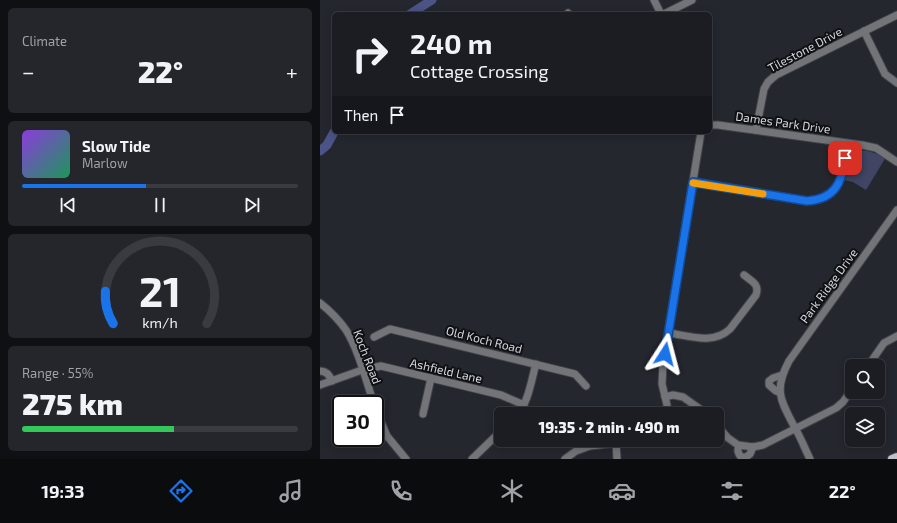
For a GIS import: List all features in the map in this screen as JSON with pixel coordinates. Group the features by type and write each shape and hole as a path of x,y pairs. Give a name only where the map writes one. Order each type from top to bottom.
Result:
{"main road":[{"path":"892,459 897,457"}],"street":[{"path":"654,0 661,12"},
{"path":"666,12 692,0"},
{"name":"Tilestone Drive","path":"756,130 764,89 768,82 776,75 897,15"},
{"path":"864,31 885,74 897,82"},
{"name":"Dames Park Drive","path":"712,125 876,148 897,162"},
{"path":"667,407 662,384 663,373 668,333 701,134"},
{"path":"693,182 807,201 821,199 831,193 840,182 844,172 847,144"},
{"name":"Park Ridge Drive","path":"810,459 781,398 780,392 782,376 789,361 897,210"},
{"path":"668,333 710,339 719,338 726,334 758,291 756,284 744,275"},
{"name":"Koch Road","path":"320,303 328,309 346,330 354,345 371,395"},
{"name":"Old Koch Road","path":"374,337 390,329 575,374 586,386"},
{"path":"873,359 884,343 897,336"},
{"path":"524,405 536,364"},
{"name":"Ashfield Lane","path":"320,386 362,370 381,366 501,395 524,405"},
{"path":"320,371 324,371 329,375 332,381"},
{"name":"Park Ridge Drive","path":"780,392 769,385 773,378 782,376"},
{"path":"423,414 431,378"},
{"path":"665,397 674,395 682,397 697,407"},
{"path":"724,433 728,438 739,446 753,447 762,445 836,408 845,398"},
{"path":"384,429 387,436 406,459"},
{"path":"472,459 494,439"},
{"path":"739,446 738,454 742,457 746,457 750,454 753,447"},
{"path":"565,459 576,451 587,447"},
{"path":"616,447 617,459"}],"shaded area":[{"path":"853,150 868,151 886,157 866,190 853,182 844,180 849,153"}],"waterway":[{"path":"413,12 432,0"},
{"path":"320,151 327,145 333,134"}],"slow traffic":[{"path":"693,183 763,194"}],"route":[{"path":"665,354 693,182 807,201 821,199 831,193 840,182 844,172 845,158"}]}
